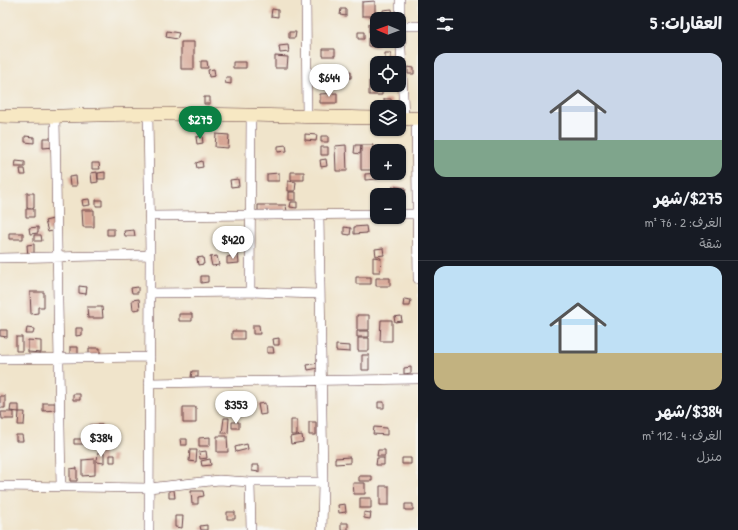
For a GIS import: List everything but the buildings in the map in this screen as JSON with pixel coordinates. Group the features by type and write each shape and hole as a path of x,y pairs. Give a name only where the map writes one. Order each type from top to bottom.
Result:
{"main road":[{"path":"0,116 55,117 108,114 148,114 370,118"}],"street":[{"path":"306,0 307,117"},
{"path":"400,0 400,12"},
{"path":"406,26 418,26"},
{"path":"402,48 418,214 418,279"},
{"path":"148,114 150,216 149,530"},
{"path":"250,292 251,116"},
{"path":"55,117 62,487"},
{"path":"150,216 370,214"},
{"path":"406,214 418,214"},
{"path":"319,215 323,482 322,530"},
{"path":"0,258 150,255"},
{"path":"150,293 250,292 320,294"},
{"path":"0,359 150,357"},
{"path":"150,383 418,379"},
{"path":"0,486 149,488 219,480 250,482 323,482"},
{"path":"250,482 251,530"}]}
